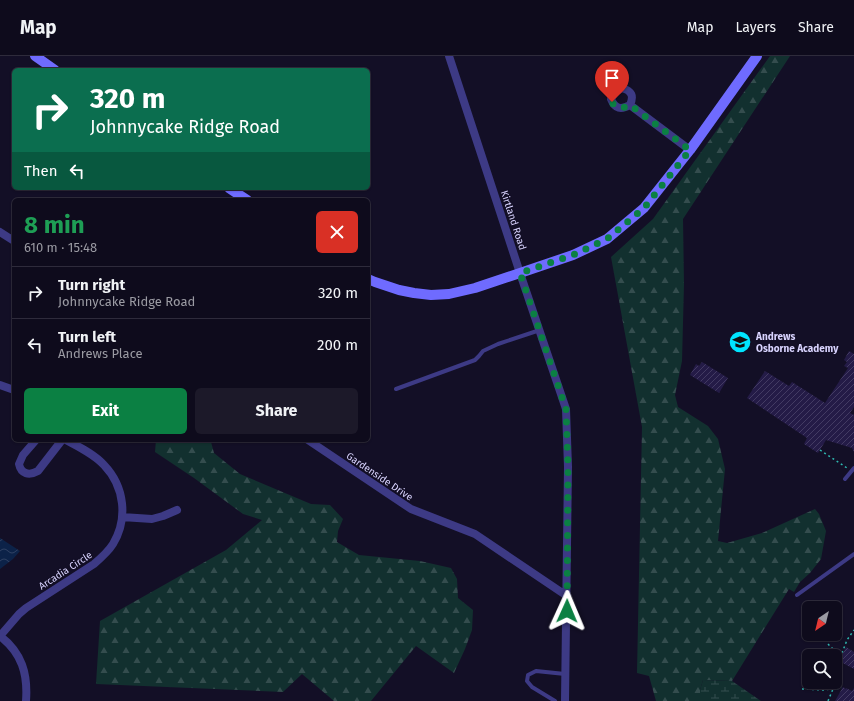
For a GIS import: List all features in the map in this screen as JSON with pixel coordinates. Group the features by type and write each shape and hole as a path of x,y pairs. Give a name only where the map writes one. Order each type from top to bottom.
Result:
{"main road":[{"path":"35,56 52,68"},
{"path":"370,280 399,290 414,293 431,295 449,294 475,288 573,255 607,239 644,208 690,150 757,56"},
{"path":"232,190 244,198"}],"street":[{"name":"Kirtland Road","path":"449,56 566,409 568,467 565,701"},
{"path":"630,105 690,150"},
{"path":"0,232 12,240"},
{"path":"0,385 12,389"},
{"path":"34,442 23,455 19,464 22,470 30,474 38,471 60,442"},
{"name":"Arcadia Circle","path":"26,701 26,678 20,661 11,646 0,636 19,614 33,602 94,564 104,556 119,532 122,521 123,505 120,492 110,472 98,459 69,442"},
{"name":"Gardenside Drive","path":"311,442 411,509 475,534 567,596"},
{"path":"122,517 152,519 177,510"}],"lane":[{"path":"396,388 475,360 482,351 540,330"},
{"path":"845,479 853,469"},
{"path":"797,595 854,554"},
{"path":"555,701 532,687 527,681 528,675 536,671 565,674"}],"path":[{"path":"820,450 853,469"},
{"path":"828,644 842,654 847,640 854,630"},
{"path":"802,689 833,689 828,701"}],"green space":[{"path":"770,56 790,56 683,219 684,284 682,361 675,395 678,407 708,426 718,439 725,469 718,541 727,543 762,533 815,509 819,514 826,531 821,559 810,573 800,582 794,592 789,589 732,681 703,680 700,690 700,701 656,701 649,676 637,673 642,427 611,257 653,219"},
{"path":"156,442 211,442 214,453 240,474 311,504 330,505 343,519 338,531 337,542 359,555 420,561 451,568 457,579 458,598 473,610 472,630 454,673 416,646 371,701 334,701 302,674 283,692 96,684 100,621 226,550 262,520 243,514 194,478 155,452"},
{"path":"703,680 732,681 761,701 700,701 700,690"}],"water":[{"path":"0,538 20,551 13,559 0,569"}],"building":[{"path":"849,351 854,354 854,407 850,413 854,415 854,452 852,448 826,440 818,453 804,444 807,438 747,398 765,371 789,386 792,382 825,403 848,368 844,366 847,362 844,360"},
{"path":"702,362 728,378 719,393 690,375 696,364 699,366"},
{"path":"846,647 854,652 854,669 842,663 842,655"},
{"path":"843,687 852,691 854,688 854,701 835,701"}],"place":[{"name":"Andrews Osborne Academy","path":"740,342"}],"route":[{"path":"567,611 568,467 566,409 520,273 573,255 607,239 644,208 690,150 630,105 625,108 619,108 612,102"}]}
